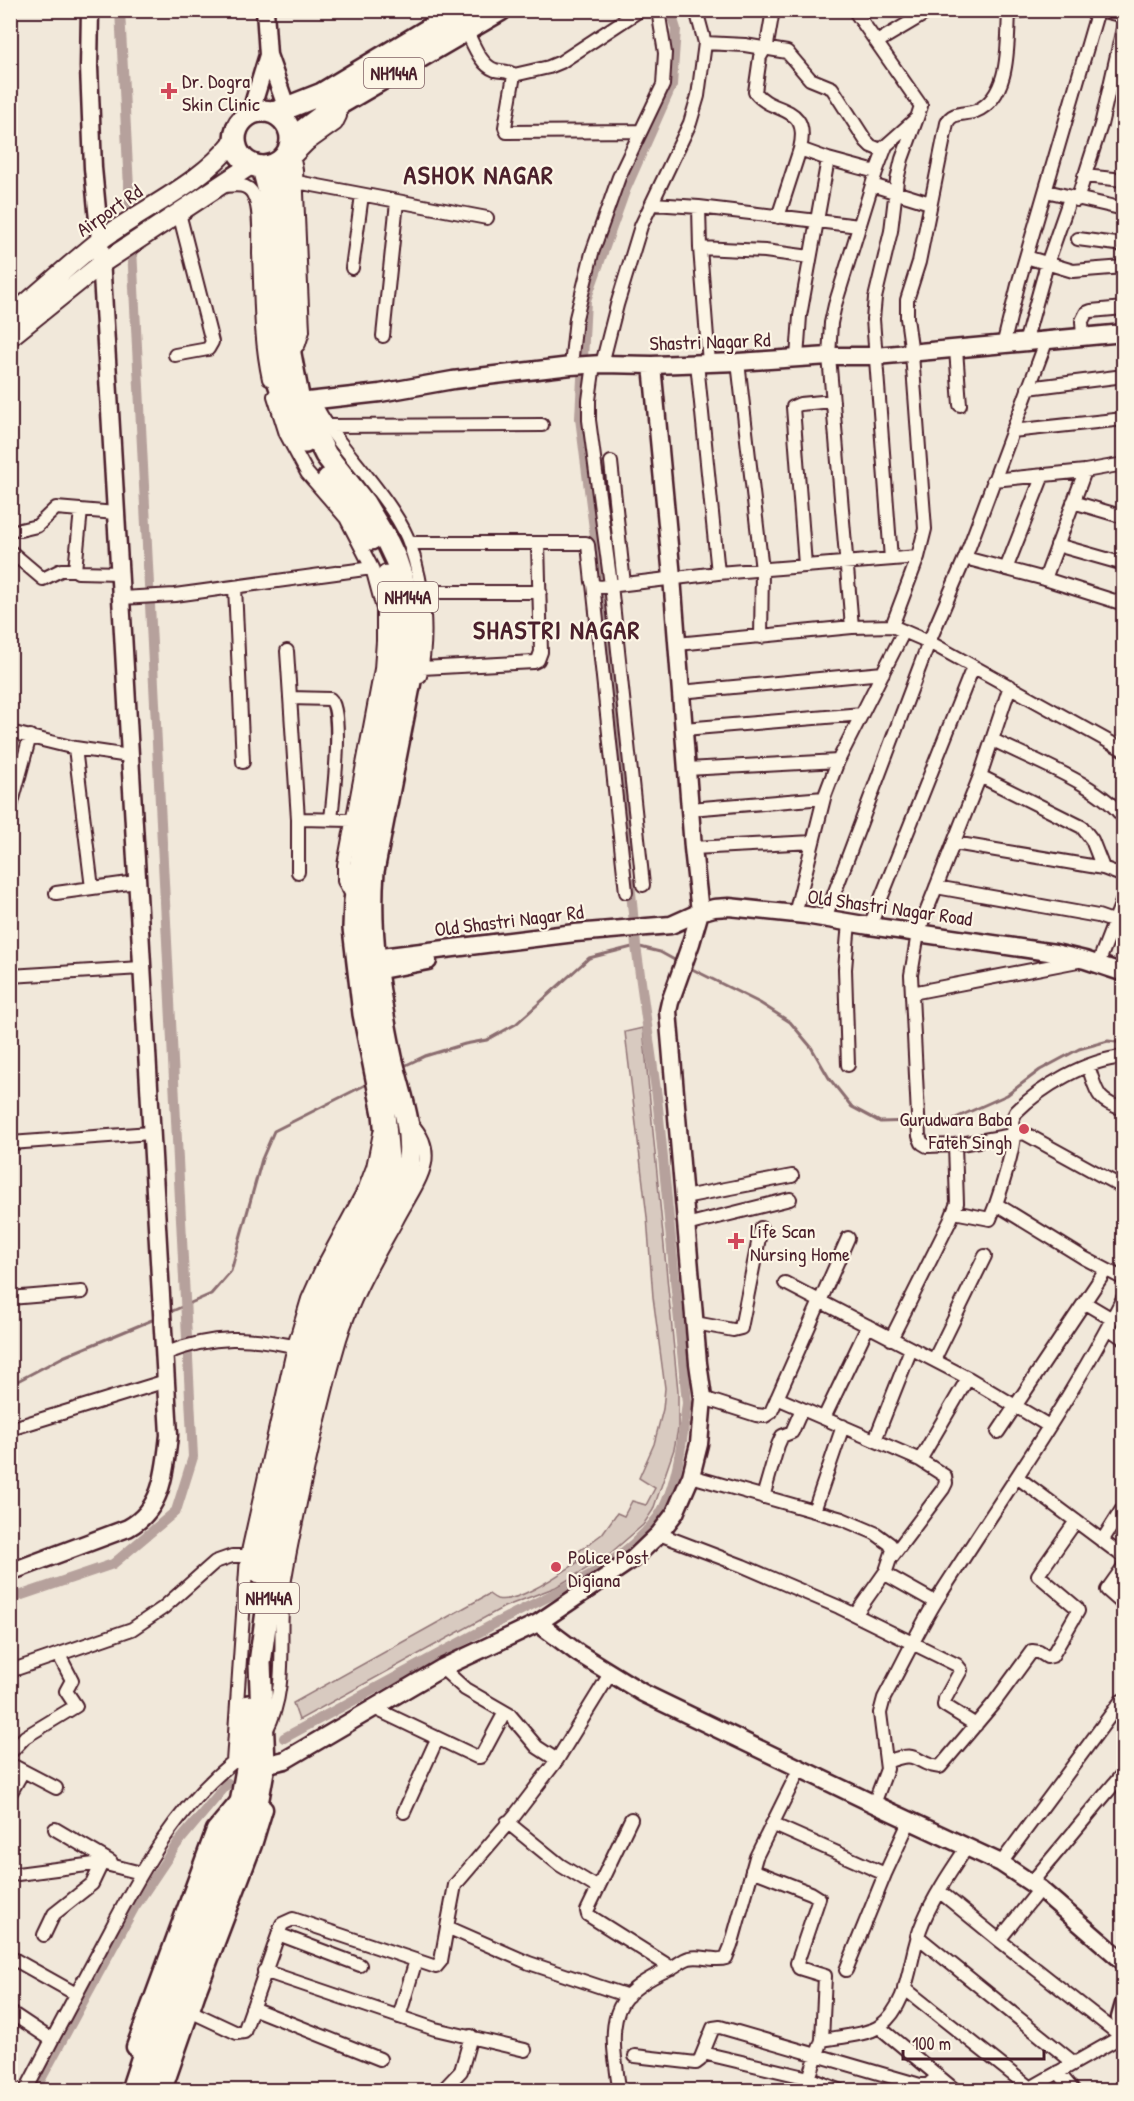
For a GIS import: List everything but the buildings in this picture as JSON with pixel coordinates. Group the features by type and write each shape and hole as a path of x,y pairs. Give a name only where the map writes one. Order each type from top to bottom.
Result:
{"highway":[{"name":"NH144A","path":"250,114 261,111 280,111 322,94 464,20 500,10"},
{"name":"NH144A","path":"278,158 297,135 337,105 464,20"},
{"name":"NH144A","path":"280,111 290,129 278,158 270,195 271,300 278,380 290,417 324,474 371,538 394,593 397,629 394,669 374,776 355,901 354,928 371,963"},
{"path":"234,141 236,130 242,120 250,114"},
{"name":"NH144A","path":"234,141 239,155 278,158"},
{"name":"NH144A","path":"150,2091 191,1999 257,1804 252,1768 252,1620 272,1505 332,1277 381,1186 398,1114 382,1059 371,963 371,927 373,871 412,671 412,608 388,543 364,503 326,455 290,354 285,183 278,158"},
{"name":"NH144A","path":"132,2091 150,2035 236,1819 263,1737 260,1663 271,1582 314,1352"}],"main road":[{"name":"Airport Rd","path":"10,317 100,241 198,176 234,141"},
{"path":"10,337 127,246 217,188 278,158"}],"street":[{"path":"10,1572 139,1522 149,1512 161,1488 165,1475 169,1435 167,1351 162,1308 129,756 128,598 120,573 100,241 93,168 89,79 90,10"},
{"path":"265,10 268,55 280,111"},
{"path":"514,75 555,65 640,10"},
{"path":"643,885 607,585 589,420 586,365 576,318 592,253 610,200 661,93 665,73 663,33 658,10"},
{"path":"586,365 639,234 694,110 701,82 705,43 696,10"},
{"path":"773,10 765,48 760,57 755,92 759,97 783,108 798,122 803,136 778,217"},
{"path":"854,10 921,106 902,159 889,242 875,298 873,320 891,559"},
{"path":"877,42 930,10"},
{"path":"795,914 824,798 838,761 883,673 922,544 925,517 907,300 918,262 949,118 979,109 994,94 1003,78 1006,58 1005,12 1028,10"},
{"path":"1013,345 1036,260 1046,191 1098,10 1124,16"},
{"path":"464,20 486,64 493,69 509,71 514,75"},
{"path":"1013,345 1036,260 1073,199 1084,176 1101,125 1124,24"},
{"path":"705,43 765,48 790,53 806,75 833,90 871,146 881,150 917,118"},
{"path":"250,114 268,55"},
{"path":"514,75 505,127 507,132 641,131"},
{"path":"852,627 829,356 833,314 858,226 886,146"},
{"path":"800,149 828,159 876,171"},
{"path":"278,158 297,182 303,331 299,344 290,354"},
{"path":"797,358 800,316 828,159"},
{"path":"1084,176 1124,180"},
{"path":"297,182 487,218"},
{"path":"217,188 243,185 255,197 259,231 262,350 278,415 307,473 346,518 372,568 382,602 383,641 379,680 344,865 344,881 355,901"},
{"path":"872,185 930,203"},
{"path":"1046,191 1124,209"},
{"path":"352,268 362,195"},
{"path":"383,336 398,202"},
{"path":"653,204 699,207 858,226"},
{"path":"699,207 703,363 718,573"},
{"path":"175,355 207,349 212,342 179,213"},
{"path":"1078,240 1124,245"},
{"path":"700,248 765,251 810,257"},
{"path":"1036,260 1073,271 1124,267"},
{"path":"1083,338 1082,321 1086,313 1124,308"},
{"name":"Shastri Nagar Rd","path":"306,401 380,393 453,380 586,365 652,365 912,354 1124,333"},
{"path":"825,918 1046,342"},
{"path":"956,349 960,405"},
{"path":"738,362 762,570 761,637"},
{"path":"26,2091 141,1873 190,1802 213,1779 285,1760 442,1668 538,1623 634,1558 659,1534 675,1513 691,1476 699,1444 703,1398 669,1021 670,1002 676,980 691,944 700,912 652,365"},
{"path":"1028,388 1124,376"},
{"path":"306,401 370,479 395,516 410,543 422,592 425,627 422,668 385,856 371,963"},
{"path":"805,566 793,407 800,404 833,401"},
{"path":"1012,431 1124,419"},
{"path":"327,426 542,425"},
{"path":"610,462 607,585 626,892"},
{"path":"993,480 1124,465"},
{"path":"1045,579 1085,471"},
{"path":"1006,569 1043,475"},
{"path":"1073,502 1124,517"},
{"path":"20,530 37,526 56,508 116,513"},
{"path":"75,570 81,510"},
{"path":"410,543 587,544 607,585"},
{"path":"422,668 538,660 541,652 538,544"},
{"path":"1058,545 1124,564"},
{"path":"10,551 43,579 61,570 120,573"},
{"path":"607,585 672,577 918,557"},
{"path":"965,558 1045,579 1124,604"},
{"path":"128,598 165,596 372,568"},
{"path":"236,587 243,762"},
{"path":"422,592 540,592"},
{"path":"677,644 852,627 898,628 929,642 1124,750"},
{"path":"287,651 298,819 298,872"},
{"path":"870,926 973,667"},
{"path":"680,692 883,673"},
{"path":"1010,686 980,776 918,933 911,975 919,1136 922,1143 927,1146 955,1145 1024,1133 1124,1188"},
{"path":"290,698 330,699 336,705 337,745 331,819"},
{"path":"684,729 862,714"},
{"path":"11,732 75,748 129,756"},
{"path":"10,810 30,736"},
{"path":"993,740 1090,788 1107,800 1124,819"},
{"path":"75,748 92,888"},
{"path":"687,769 838,761"},
{"path":"980,776 1074,821 1092,840 1103,868"},
{"path":"690,809 824,798"},
{"path":"298,819 351,820"},
{"path":"693,848 813,842"},
{"path":"954,843 1103,868 1124,876"},
{"path":"56,892 136,882"},
{"path":"936,887 1098,916 1119,923"},
{"path":"912,993 1091,962 1119,923 1124,897"},
{"name":"Old Shastri Nagar Road","path":"652,929 671,925 700,912 729,907 825,918 1055,953 1124,973"},
{"path":"848,1065 845,969 849,922"},
{"name":"Old Shastri Nagar Rd","path":"371,963 459,956 575,937 652,929"},
{"path":"10,976 141,968"},
{"path":"954,1212 990,1219 1004,1179 1014,1133 1012,1122 1021,1107 1059,1080 1088,1066 1108,1059 1124,1057"},
{"path":"1088,1066 1101,1098 1109,1104 1124,1109"},
{"path":"252,1768 247,1556 314,1352 350,1311 425,1164 424,1141 420,1134 398,1114"},
{"path":"10,1143 151,1133"},
{"path":"891,1339 954,1212 957,1195 955,1145"},
{"path":"684,1197 792,1176"},
{"path":"686,1225 790,1199"},
{"path":"996,1204 1124,1279"},
{"path":"695,1323 733,1330 741,1328 761,1228"},
{"path":"703,1398 756,1415 765,1416 771,1412 819,1299 848,1238"},
{"path":"934,1360 985,1256"},
{"path":"998,1432 1106,1270"},
{"path":"785,1283 968,1378 1049,1426"},
{"path":"10,1298 82,1292"},
{"path":"874,1804 885,1777 887,1762 881,1706 912,1643 935,1602 1049,1426 1110,1324 1124,1296"},
{"path":"1084,1303 1110,1324 1124,1340"},
{"path":"824,1418 868,1326"},
{"path":"167,1351 226,1338 246,1338 314,1352"},
{"path":"875,1440 911,1349"},
{"path":"920,1460 968,1378"},
{"path":"10,1429 166,1381"},
{"path":"777,1398 920,1460 945,1476 946,1483 892,1557 886,1571 855,1615"},
{"path":"763,1497 782,1436 792,1432 802,1408"},
{"path":"10,1422 24,1425"},
{"path":"814,1511 843,1426"},
{"path":"691,1476 842,1519 875,1533 890,1544 893,1550 892,1557"},
{"path":"1017,1477 1124,1557"},
{"path":"1102,1541 1124,1506"},
{"path":"887,1762 910,1755 940,1767 976,1725 1032,1651 1047,1657 1052,1656 1078,1614 1077,1608 1038,1575 1076,1521"},
{"path":"659,1534 743,1566 855,1615 960,1667 960,1674 945,1699 944,1705 976,1725"},
{"path":"10,1671 132,1629 163,1608 215,1562 232,1556 247,1556"},
{"path":"1124,1566 1107,1590 1124,1605"},
{"path":"886,1571 887,1575 896,1581 935,1602"},
{"path":"538,1623 578,1653 643,1693 1001,1863 1036,1886 1124,1962"},
{"path":"10,1753 25,1737 76,1706 66,1691 72,1680 59,1655"},
{"path":"442,1668 465,1689 505,1712 516,1721 537,1747 557,1760"},
{"path":"163,2091 191,1999 241,2034 245,2029 282,1924 293,1919 432,1966 439,1965 455,1885 557,1760 610,1674"},
{"path":"1001,1863 1121,1701"},
{"path":"374,1708 472,1756 480,1757 505,1712"},
{"path":"404,1812 437,1739"},
{"path":"10,1764 56,1788"},
{"path":"620,2091 613,2043 619,2008 628,1996 649,1977 692,1958 715,1960 726,1958 762,1843 800,1768"},
{"path":"10,1794 23,1771"},
{"path":"999,1940 1036,1886 1124,1772"},
{"path":"122,2091 148,2008 164,1971 208,1848 221,1821 242,1797"},
{"path":"631,1819 587,1911 589,1917 672,1968"},
{"path":"846,1970 885,1874 910,1820"},
{"path":"507,1822 560,1865 598,1888"},
{"path":"772,1824 885,1874"},
{"path":"55,1829 117,1866"},
{"path":"822,2040 873,2031 893,2012 904,1988 917,1936 924,1920 967,1847"},
{"path":"10,1875 102,1863 141,1873"},
{"path":"44,1935 54,1914 92,1884 102,1863"},
{"path":"752,1870 819,1898 797,1963 799,1968 825,1976 822,2040 807,2084"},
{"path":"939,1891 999,1940 1123,2034"},
{"path":"447,1927 529,1963 628,1996"},
{"path":"278,1934 360,1965"},
{"path":"917,1936 1074,2063"},
{"path":"10,1957 76,1994"},
{"path":"399,2017 416,1960"},
{"path":"264,1971 435,2029 525,2050"},
{"path":"904,1988 1028,2090 1123,2034"},
{"path":"1123,2034 1120,2018 1124,2004"},
{"path":"252,2008 380,2059"},
{"path":"10,2012 52,2040"},
{"path":"635,2056 693,2064 700,2060 713,2028 720,2027 920,2085 927,2085 938,2076"},
{"path":"879,2027 955,2091"},
{"path":"443,2091 461,2071 471,2036"},
{"path":"703,2053 807,2084 839,2091"},
{"path":"1058,2072 1073,2091"}],"shaded area":[{"path":"643,1028 678,1391 678,1429 674,1449 653,1510 643,1525 606,1557 556,1587 504,1607 299,1720 293,1703 489,1594 497,1599 516,1597 578,1562 575,1554 602,1534 617,1513 624,1516 632,1501 646,1505 655,1488 639,1478 654,1444 663,1409 665,1388 625,1032"}],"waterway":[{"path":"10,1599 113,1564 176,1511 193,1457 120,10"},
{"path":"627,848 608,640 580,418 586,300 625,191 672,85 676,29 670,10"},
{"path":"284,1738 496,1623 583,1579 624,1552 642,1536 665,1506 678,1462 687,1403 657,1097 636,946 630,881"},
{"path":"402,1067 425,1056 487,1040 516,1024 589,958 636,946 660,952 680,963"},
{"path":"688,967 760,1003 790,1022 811,1047 829,1078 852,1107 880,1122 914,1121"},
{"path":"921,1121 949,1121 1007,1095 1040,1070 1079,1049 1108,1041 1124,1043"},
{"path":"168,1313 211,1294 231,1271 262,1159 274,1131 369,1083"},
{"path":"10,1385 63,1357 157,1318"},
{"path":"35,2090 134,1908 177,1844 228,1783"}],"place":[{"name":"Dr. Dogra Skin Clinic","path":"169,91"},
{"name":"Gurudwara Baba Fateh Singh","path":"1024,1129"},
{"name":"Life Scan Nursing Home","path":"736,1241"},
{"name":"Police Post Digiana","path":"556,1567"}],"district":[{"name":"ASHOK NAGAR","path":"479,174"},
{"name":"SHASTRI NAGAR","path":"557,629"}]}
